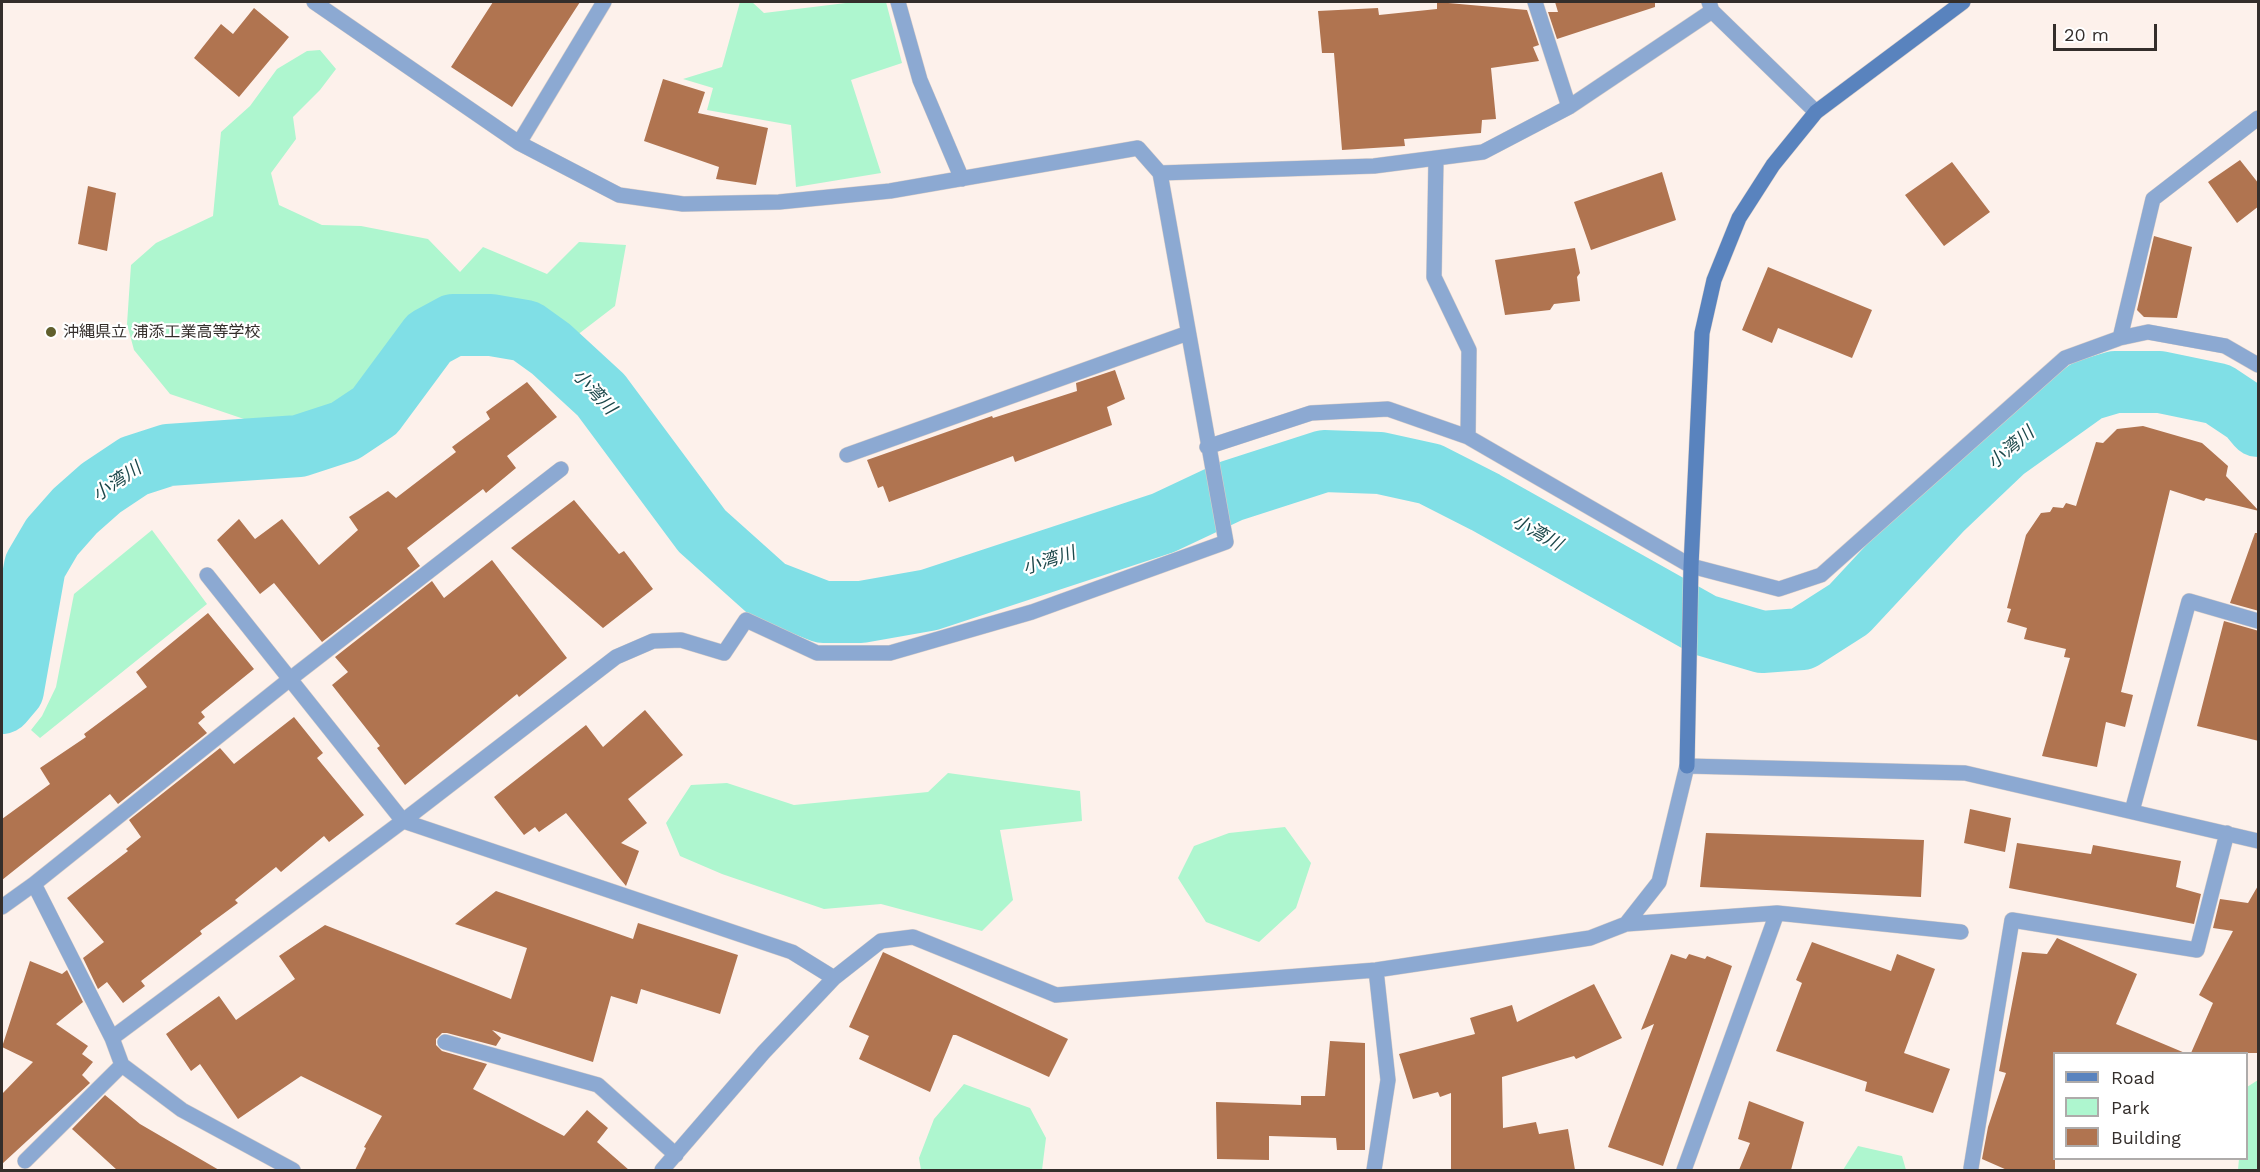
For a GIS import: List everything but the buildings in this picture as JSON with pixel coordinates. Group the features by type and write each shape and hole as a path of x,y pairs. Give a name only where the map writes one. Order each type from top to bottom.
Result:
{"street":[{"path":"112,1038 403,821 616,657 653,641 681,640 724,653 746,620 817,653 890,653 1032,612 1226,542 1160,173 1138,148 890,191 779,202 683,204 618,195 519,143 314,2"},
{"path":"519,143 604,2"},
{"path":"897,2 920,80 962,178"},
{"path":"1535,2 1569,107"},
{"path":"1626,924 1659,882 1687,765 1691,570 1702,333 1714,280 1739,218 1773,165 1816,112 1963,2"},
{"path":"1160,173 1374,166 1483,152 1569,107 1710,6 1816,112"},
{"path":"2120,338 2153,199 2259,118"},
{"path":"1436,158 1434,277 1469,350 1468,437"},
{"path":"847,455 1188,333"},
{"path":"1209,452 1311,413 1388,409 1468,437 1691,570 1779,589 1821,575 2065,358 2120,338 2148,333 2225,346 2259,365"},
{"path":"2,907 34,884 290,679 561,469"},
{"path":"207,575 403,821 792,952 834,978"},
{"path":"2132,811 2189,602 2259,621"},
{"path":"1687,765 1965,773 2259,841"},
{"path":"1971,1168 2012,920 2197,950 2227,833"},
{"path":"34,884 112,1038 122,1065 182,1110 293,1170"},
{"path":"1684,1170 1777,914"},
{"path":"662,1170 764,1052 834,978 881,941 913,938 959,954 1056,995 1377,970 1590,938 1626,924 1777,914 1960,932"},
{"path":"1374,1170 1388,1080 1377,970"},
{"path":"445,1042 598,1085 676,1155"},
{"path":"25,1161 122,1065"}],"green space":[{"path":"740,2 752,2 764,13 854,2 886,2 902,63 851,80 881,173 796,187 791,125 707,110 713,88 683,79 722,67"},
{"path":"320,50 336,69 320,90 293,117 296,139 271,173 279,205 322,225 361,226 428,239 460,272 483,247 547,274 579,242 626,245 615,306 572,339 526,307 478,304 430,312 365,391 318,422 244,419 170,394 134,350 127,324 131,265 156,243 213,216 221,132 250,106 277,69 307,51"},
{"path":"152,530 207,604 40,738 31,730 42,716 56,687 74,594"},
{"path":"948,773 1080,791 1082,821 1000,830 1013,900 982,931 881,904 824,909 722,874 680,856 666,823 691,785 727,783 794,805 928,792"},
{"path":"1285,827 1311,863 1296,908 1259,942 1206,922 1178,878 1194,846 1229,833"},
{"path":"2258,1080 2258,1170 2238,1170 2239,1160 2248,1160 2248,1086"},
{"path":"964,1084 1030,1108 1046,1138 1042,1170 921,1170 919,1158 934,1119"},
{"path":"1858,1146 1902,1156 1906,1170 1843,1170"}],"waterway":[{"name":"小湾川","path":"2,703 13,690 35,566 52,537 75,511 101,488 134,466 168,455 299,446 345,431 375,411 429,338 453,325 491,325 526,331 551,349 601,395 702,531 769,591 823,612 861,612 929,600 1163,523 1231,491 1324,461 1380,463 1430,474 1485,502 1704,625 1762,642 1802,639 1849,609 1943,508 2004,450 2088,390 2115,382 2160,382 2218,394 2248,414 2258,426"}],"place":[{"name":"沖縄県立 浦添工業高等学校","path":"51,332"}]}
